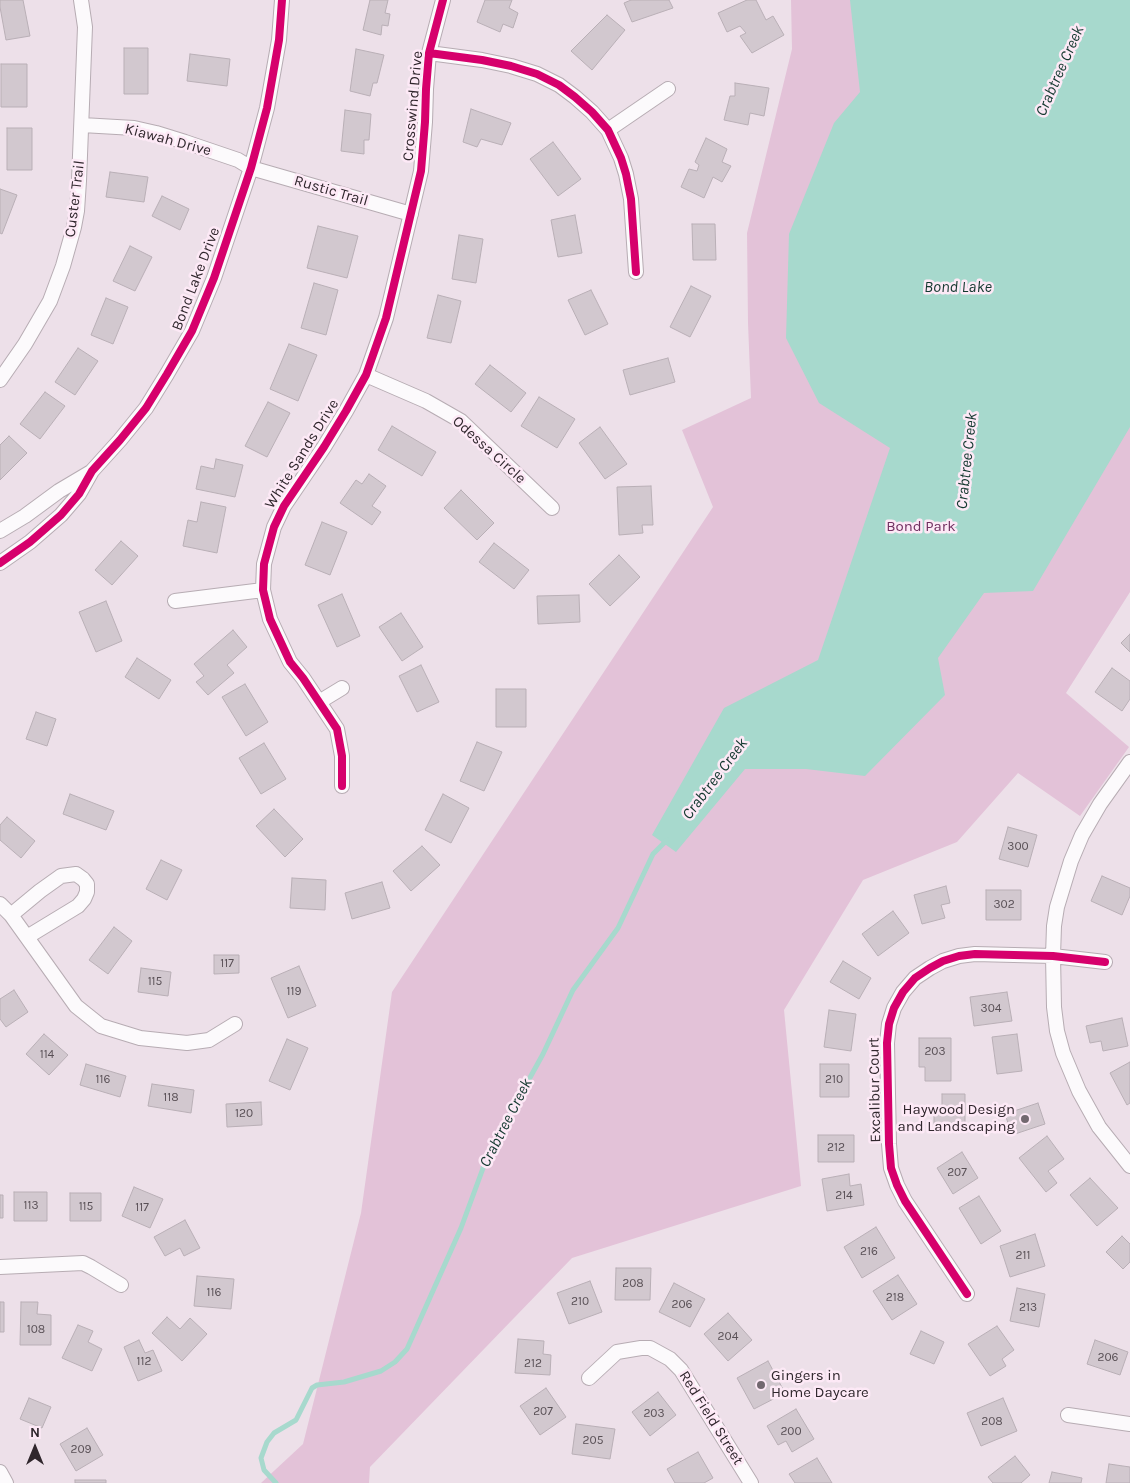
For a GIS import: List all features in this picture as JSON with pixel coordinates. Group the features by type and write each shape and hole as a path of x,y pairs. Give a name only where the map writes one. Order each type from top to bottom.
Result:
{"street":[{"name":"Custer Trail","path":"0,380 43,314 55,288 70,244 76,211 82,125 85,27 82,0"},
{"name":"Bond Lake Drive","path":"0,563 30,542 61,515 79,494 92,471 146,408 192,331 214,278 251,168 274,74 282,0"},
{"name":"Crosswind Drive","path":"411,214 421,171 429,53 443,0"},
{"path":"429,53 482,60 512,66 537,74 559,85 592,112 608,130 621,158 629,187 636,272"},
{"path":"608,130 668,89"},
{"name":"Kiawah Drive","path":"82,125 134,128 156,133 238,160 251,168"},
{"name":"Rustic Trail","path":"251,168 411,214"},
{"name":"White Sands Drive","path":"342,786 342,756 337,730 320,702 290,662 270,619 263,590 264,564 274,527 284,506 324,447 366,375 386,318 411,214"},
{"name":"Odessa Circle","path":"366,375 426,401 461,421 552,508"},
{"name":"Bond Lake Drive","path":"0,531 92,471"},
{"path":"175,601 263,590"},
{"path":"320,702 342,688"},
{"path":"1130,762 1100,804 1082,835 1071,861 1057,908 1053,956 1054,1007 1057,1031 1063,1053 1079,1091 1099,1127 1130,1166"},
{"path":"11,915 61,876 76,874 84,878 87,892 78,906 27,937"},
{"path":"0,904 11,915 76,1006 102,1026 140,1038 187,1044 209,1040 235,1024"},
{"name":"Excalibur Court","path":"967,1294 905,1201 891,1168 887,1043 889,1024 894,1008 903,992 915,978 943,961 959,956 975,954 1053,956 1105,962"},
{"path":"0,1267 83,1264 121,1285"},
{"name":"Red Field Street","path":"589,1378 617,1352 650,1348 670,1358 681,1370 751,1483"},
{"path":"1068,1415 1130,1424"},
{"path":"0,1472 6,1483"}],"green space":[{"name":"Bond Park","path":"791,0 1130,0 1130,592 1066,693 1129,747 1080,816 1018,773 957,842 863,880 784,1010 801,1186 572,1258 370,1467 369,1483 261,1483 303,1444 361,1213 392,992 713,507 682,430 751,398 747,233 792,49"}],"water":[{"name":"Bond Lake","path":"850,0 1130,0 1130,427 1033,591 984,593 938,658 945,695 865,776 806,769 745,769 676,852 652,835 724,708 818,660 890,448 819,403 786,338 789,234 834,123 860,92"}],"building":[{"path":"0,0 23,0 30,36 6,40"},
{"path":"370,0 388,0 385,13 390,14 388,26 382,25 381,35 363,30"},
{"path":"485,0 512,0 509,8 518,13 513,28 503,24 500,32 477,22"},
{"path":"631,0 669,0 673,8 632,22 624,3"},
{"path":"747,0 756,0 766,20 773,16 784,35 752,53 740,36 746,33 740,26 727,32 718,13"},
{"path":"607,15 625,30 592,70 571,51"},
{"path":"124,48 148,48 148,94 124,94"},
{"path":"356,49 384,55 377,83 373,83 370,96 350,91"},
{"path":"190,54 230,59 227,86 187,81"},
{"path":"1,64 27,64 27,107 1,107"},
{"path":"735,83 769,88 764,116 750,113 748,125 724,120 730,96 735,96"},
{"path":"471,109 511,123 502,145 481,139 477,147 463,142"},
{"path":"345,110 371,114 369,140 364,140 364,154 341,151"},
{"path":"7,128 32,128 32,170 7,170"},
{"path":"706,138 727,149 722,162 731,166 722,182 713,177 704,198 681,187 689,169 697,171 699,165 695,162"},
{"path":"553,142 581,179 558,196 530,159"},
{"path":"110,172 148,177 144,202 106,197"},
{"path":"0,189 17,195 2,234 0,233"},
{"path":"162,196 189,209 180,230 152,216"},
{"path":"575,215 582,253 558,257 551,220"},
{"path":"692,224 715,224 716,260 693,260"},
{"path":"318,226 358,236 347,278 307,268"},
{"path":"459,235 483,239 476,283 452,279"},
{"path":"130,246 152,257 135,291 113,281"},
{"path":"314,283 338,290 326,335 301,328"},
{"path":"691,286 711,296 690,337 670,327"},
{"path":"591,290 608,324 585,335 568,300"},
{"path":"438,295 461,301 451,343 427,338"},
{"path":"106,298 128,307 113,344 91,335"},
{"path":"289,344 317,355 298,401 270,389"},
{"path":"78,348 98,361 75,395 55,382"},
{"path":"668,358 675,382 630,395 623,370"},
{"path":"490,365 526,393 511,412 475,384"},
{"path":"45,392 65,406 40,439 20,424"},
{"path":"539,397 575,419 557,448 521,426"},
{"path":"268,402 290,413 267,457 245,446"},
{"path":"392,426 436,452 422,476 378,450"},
{"path":"600,427 627,464 605,479 579,443"},
{"path":"9,436 27,453 0,480 0,445"},
{"path":"216,459 243,465 235,497 196,489 201,466 214,469"},
{"path":"369,474 386,486 372,506 381,512 372,525 340,503 356,480 362,484"},
{"path":"651,486 653,525 642,525 643,533 619,535 617,487"},
{"path":"461,490 494,523 477,540 444,508"},
{"path":"201,502 226,507 217,553 183,546 188,520 197,522"},
{"path":"322,522 347,532 330,575 305,565"},
{"path":"121,541 138,556 112,585 95,570"},
{"path":"494,543 529,570 514,589 479,562"},
{"path":"619,555 640,577 610,606 589,584"},
{"path":"342,594 360,636 337,647 318,605"},
{"path":"579,595 580,622 538,624 537,596"},
{"path":"106,601 122,641 96,652 79,612"},
{"path":"401,613 423,647 402,661 379,627"},
{"path":"233,630 247,647 227,665 234,673 208,695 196,682 204,676 194,664"},
{"path":"1130,634 1130,652 1121,643"},
{"path":"137,658 171,680 159,699 125,677"},
{"path":"421,665 439,702 417,712 399,676"},
{"path":"1112,668 1130,681 1130,699 1122,711 1095,692"},
{"path":"245,684 268,722 246,736 222,697"},
{"path":"496,689 526,689 526,727 496,727"},
{"path":"36,712 56,719 47,746 26,739"},
{"path":"477,742 502,752 484,791 460,781"},
{"path":"264,743 286,779 261,794 239,758"},
{"path":"70,794 114,811 106,830 63,814"},
{"path":"443,794 469,808 451,843 425,830"},
{"path":"274,809 303,839 285,857 256,826"},
{"path":"7,817 35,841 21,858 0,840 0,825"},
{"path":"1008,827 1037,835 1028,867 999,859"},
{"path":"422,846 440,865 411,891 393,871"},
{"path":"161,860 182,870 167,900 146,889"},
{"path":"1102,876 1130,888 1130,896 1122,915 1091,901"},
{"path":"292,878 326,880 325,910 290,908"},
{"path":"382,882 390,908 352,919 345,893"},
{"path":"946,886 950,903 941,905 945,918 922,924 914,895"},
{"path":"986,890 1021,890 1021,920 986,920"},
{"path":"893,911 909,933 878,956 862,934"},
{"path":"114,927 132,941 108,974 89,960"},
{"path":"214,955 239,955 239,973 214,974"},
{"path":"843,961 871,978 859,999 830,982"},
{"path":"299,966 316,1006 288,1018 271,978"},
{"path":"141,968 171,972 168,996 138,992"},
{"path":"14,990 28,1012 6,1027 0,1019 0,999"},
{"path":"1007,992 1012,1021 974,1026 970,997"},
{"path":"829,1010 856,1014 851,1051 824,1047"},
{"path":"1122,1018 1128,1046 1103,1051 1101,1041 1090,1043 1086,1026"},
{"path":"44,1034 68,1055 49,1075 26,1054"},
{"path":"1017,1034 1022,1071 997,1074 992,1037"},
{"path":"919,1038 951,1038 951,1081 925,1081 925,1067 919,1067"},
{"path":"287,1039 308,1048 290,1090 269,1081"},
{"path":"1130,1062 1130,1103 1127,1105 1110,1073"},
{"path":"86,1064 126,1076 120,1097 80,1085"},
{"path":"820,1064 849,1064 849,1097 820,1097"},
{"path":"152,1084 194,1090 191,1113 148,1106"},
{"path":"942,1094 965,1094 965,1131 934,1131 934,1114 942,1114"},
{"path":"261,1102 262,1125 227,1127 226,1104"},
{"name":"Haywood Design and Landscaping","path":"1038,1103 1045,1124 1012,1135 1005,1114"},
{"path":"818,1135 854,1135 854,1162 818,1162"},
{"path":"1047,1136 1064,1159 1048,1171 1057,1183 1046,1192 1019,1158"},
{"path":"962,1152 978,1178 953,1194 937,1168"},
{"path":"849,1174 850,1186 861,1184 864,1205 827,1211 822,1179"},
{"path":"1090,1178 1118,1208 1097,1226 1070,1195"},
{"path":"134,1187 163,1199 150,1228 122,1216"},
{"path":"14,1192 47,1192 47,1221 14,1221"},
{"path":"70,1193 101,1193 101,1221 70,1221"},
{"path":"0,1195 3,1195 3,1218 0,1218"},
{"path":"979,1196 1001,1231 981,1244 959,1208"},
{"path":"185,1220 200,1248 184,1256 180,1248 165,1256 154,1237"},
{"path":"876,1227 895,1258 862,1278 844,1247"},
{"path":"1035,1234 1045,1266 1010,1277 1000,1246"},
{"path":"1122,1236 1130,1244 1130,1262 1123,1269 1106,1252"},
{"path":"616,1268 651,1268 650,1300 615,1300"},
{"path":"898,1275 917,1304 892,1320 873,1291"},
{"path":"197,1276 234,1279 231,1309 194,1306"},
{"path":"590,1281 602,1312 569,1324 557,1293"},
{"path":"674,1283 705,1299 690,1327 659,1312"},
{"path":"1017,1288 1045,1294 1039,1327 1010,1321"},
{"path":"0,1302 4,1302 4,1332 0,1332"},
{"path":"21,1302 38,1302 37,1314 51,1315 51,1345 20,1345"},
{"path":"728,1313 752,1340 728,1361 704,1334"},
{"path":"167,1317 180,1329 190,1318 207,1334 182,1361 152,1333"},
{"path":"78,1325 93,1331 88,1342 102,1349 92,1371 62,1358"},
{"path":"997,1326 1014,1350 1002,1359 1006,1366 990,1376 968,1344"},
{"path":"921,1331 944,1342 934,1364 910,1354"},
{"path":"518,1339 544,1341 543,1354 551,1355 550,1375 515,1373"},
{"path":"139,1340 145,1353 153,1350 162,1371 138,1381 124,1347"},
{"path":"1095,1340 1128,1352 1120,1375 1087,1364"},
{"name":"Gingers in Home Daycare","path":"768,1361 785,1393 754,1409 737,1378"},
{"path":"546,1388 566,1417 540,1435 520,1406"},
{"path":"658,1392 676,1415 650,1436 632,1412"},
{"path":"29,1398 51,1407 42,1428 20,1419"},
{"path":"1003,1398 1017,1431 981,1446 967,1413"},
{"path":"796,1409 814,1439 792,1452 786,1441 778,1445 767,1426"},
{"path":"576,1424 615,1429 610,1459 572,1454"},
{"path":"87,1428 103,1455 76,1471 60,1444"},
{"path":"698,1452 713,1478 704,1483 675,1483 667,1469"},
{"path":"1015,1456 1030,1475 1021,1483 993,1483 988,1477"},
{"path":"817,1458 832,1483 795,1483 789,1474"},
{"path":"1109,1464 1130,1467 1130,1483 1106,1483"},
{"path":"1052,1472 1082,1478 1081,1483 1049,1483"},
{"path":"75,1480 106,1480 106,1483 75,1483"}],"waterway":[{"name":"Crabtree Creek","path":"276,1483 264,1470 261,1458 267,1442 274,1433 296,1420 312,1388 317,1385 344,1382 381,1371 395,1362 407,1349 461,1228 489,1152 543,1054 573,990 618,928 653,854 667,840"}],"cycle path":[{"path":"0,563 30,542 61,515 79,494 92,471 146,408 192,331 214,278 251,168 267,108 279,40 282,0"},
{"path":"342,786 342,756 337,729 290,662 270,619 263,590 264,564 274,527 284,506 324,447 366,375 386,318 421,171 429,53 443,0"},
{"path":"429,53 482,60 537,74 559,85 592,112 608,130 626,174 631,199 636,272"},
{"path":"967,1294 905,1201 891,1168 887,1043 889,1024 894,1008 903,992 915,978 943,961 959,956 975,954 1053,956 1105,962"}],"place":[{"name":"Haywood Design and Landscaping","path":"1025,1119"},
{"name":"Gingers in Home Daycare","path":"761,1385"}]}
